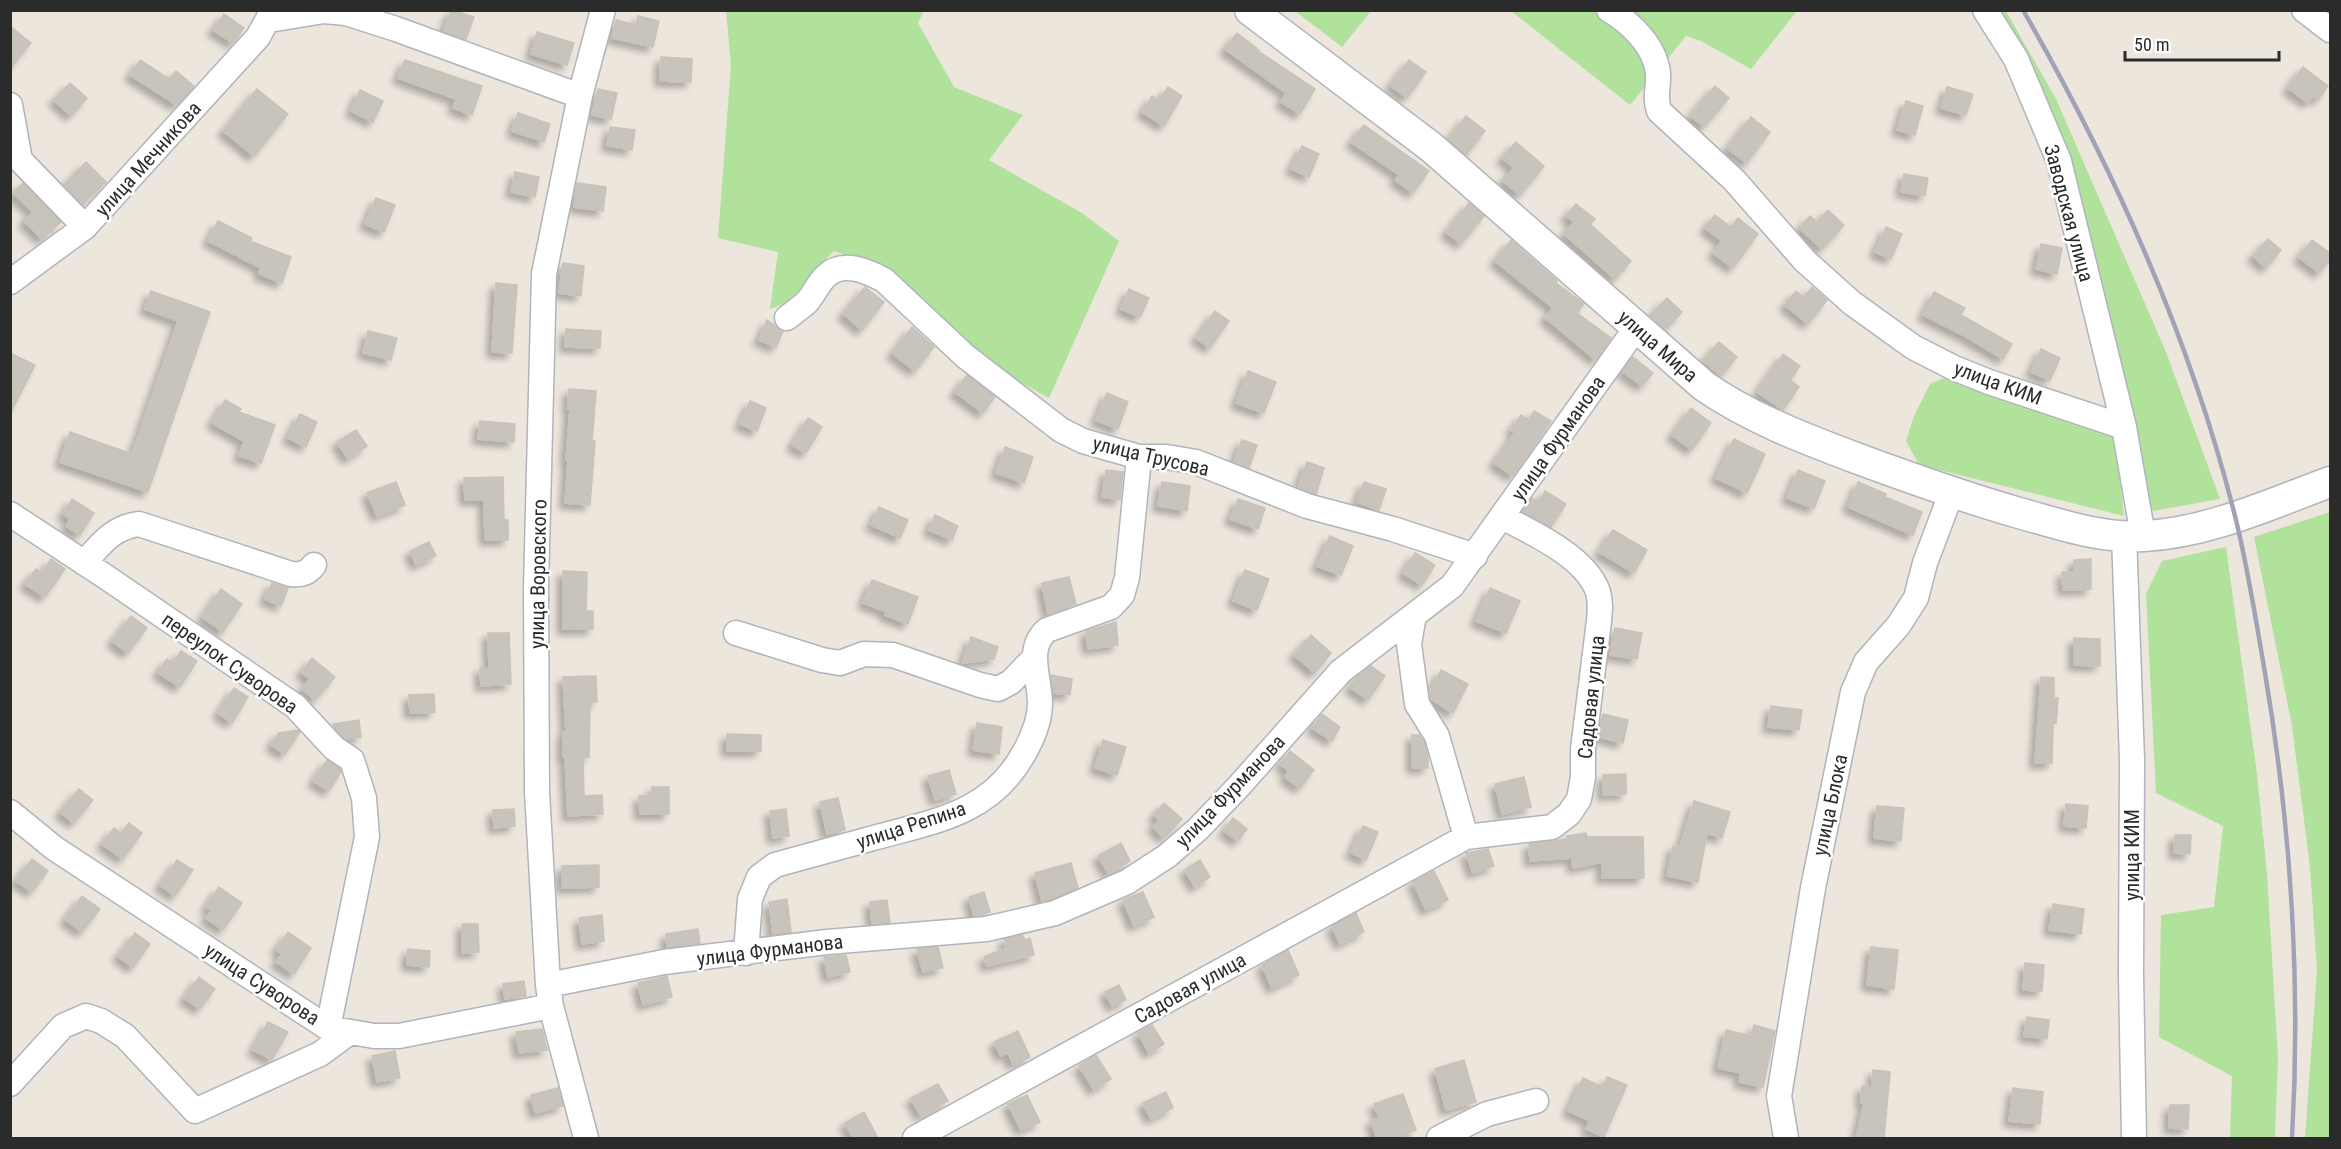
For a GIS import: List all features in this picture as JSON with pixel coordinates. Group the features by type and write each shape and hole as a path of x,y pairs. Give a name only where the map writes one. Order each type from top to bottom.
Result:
{"street":[{"name":"улица Воровского","path":"586,1138 549,995 537,792 536,610 544,274 580,96 603,10"},
{"name":"улица Мира","path":"1250,10 1431,147 1704,386 1743,410 1792,433 1951,494 2075,529 2134,536"},
{"name":"улица КИМ","path":"1609,10 1631,26 1646,43 1658,73 1655,99 1659,111 1735,181 1805,261 1852,303 1913,347 1954,368 2124,427 2134,536 2131,975 2134,1138"},
{"name":"Заводская улица","path":"1984,10 2016,59 2059,162 2124,427"},
{"path":"2304,10 2331,30"},
{"name":"улица Мечникова","path":"10,282 86,227 258,37 271,15 324,11 346,13 396,28 580,96"},
{"path":"10,105 20,160 86,227"},
{"name":"улица Трусова","path":"787,318 807,302 826,276 838,268 854,268 869,272 884,280 965,356 1061,430 1083,441 1138,457 1196,462 1307,506 1393,529 1474,556"},
{"name":"улица Фурманова","path":"549,995 664,962 827,942 986,929 1056,912 1127,882 1167,856 1198,829 1341,671 1452,586 1636,328"},
{"path":"736,633 822,660 840,663 864,654 893,655 980,685 998,688 1011,681 1034,658 1041,635 1047,630 1111,607 1122,595 1127,578 1138,457"},
{"path":"2134,536 2199,528 2331,482"},
{"name":"улица Блока","path":"1786,1138 1779,1096 1813,888 1853,692 1866,662 1898,626 1916,598 1925,563 1951,494"},
{"name":"переулок Суворова","path":"10,514 295,706 334,748 352,760 364,798 367,837 339,1030"},
{"name":"Садовая улица","path":"915,1138 1466,837 1552,827 1569,814 1579,799 1583,777 1583,749 1600,604 1591,579 1558,548 1502,517"},
{"path":"84,563 110,534 139,524 291,574 307,573 314,565"},
{"path":"1414,615 1409,644 1417,704 1437,736 1466,837"},
{"name":"улица Репина","path":"747,952 750,899 759,877 775,865 939,820 967,809 1004,783 1033,736 1040,704 1034,658"},
{"name":"улица Суворова","path":"10,812 54,848 339,1030 374,1036 399,1036 549,995"},
{"path":"10,1084 63,1026 86,1016 101,1021 125,1036 195,1111 320,1054 339,1030"},
{"path":"1439,1138 1487,1114 1536,1101"}],"green space":[{"path":"924,10 918,23 954,87 1023,115 989,160 1082,213 1119,241 1049,398 1000,371 892,272 834,251 797,292 780,305 770,309 778,252 718,238 731,65 726,11"},
{"path":"1295,11 1371,11 1342,47"},
{"path":"1511,11 1797,11 1751,69 1701,41 1686,36 1630,105"},
{"path":"1989,11 2006,11 2056,99 2166,352 2220,499 2152,511 2077,215"},
{"path":"1944,378 2115,433 2124,516 1919,465 1906,441 1914,416 1930,384"},
{"path":"2330,512 2330,1138 2305,1138 2317,970 2310,867 2292,726 2254,537"},
{"path":"2226,547 2257,774 2267,874 2278,1058 2275,1138 2230,1138 2232,1076 2159,1037 2161,915 2214,907 2223,826 2156,793 2146,594 2162,561"}],"building":[{"path":"451,10 474,17 466,39 444,31"},
{"path":"224,14 244,28 233,43 213,30"},
{"path":"638,16 659,21 653,47 612,38 616,20 636,25"},
{"path":"10,26 31,43 10,68"},
{"path":"537,32 574,43 567,65 531,54"},
{"path":"1237,33 1258,51 1315,89 1300,114 1281,102 1286,93 1225,49"},
{"path":"661,57 692,59 691,82 660,81"},
{"path":"140,60 169,79 176,71 194,86 177,105 130,75"},
{"path":"405,60 482,86 472,115 453,108 456,99 398,78"},
{"path":"1409,60 1426,72 1407,98 1390,85"},
{"path":"2303,67 2328,86 2318,100 2313,96 2308,103 2288,88"},
{"path":"70,83 87,98 71,116 54,100"},
{"path":"1715,86 1729,98 1704,127 1690,116"},
{"path":"1168,87 1182,96 1164,126 1142,112 1152,96 1159,101"},
{"path":"1947,87 1973,94 1966,115 1941,108"},
{"path":"257,89 288,114 254,156 223,131"},
{"path":"598,89 617,93 611,119 592,115"},
{"path":"360,90 383,101 373,122 351,111"},
{"path":"1906,101 1923,106 1915,135 1897,130"},
{"path":"518,113 550,124 544,142 512,131"},
{"path":"1466,116 1485,131 1467,154 1448,139"},
{"path":"1751,117 1770,132 1747,163 1727,148"},
{"path":"1364,125 1429,171 1413,193 1395,180 1399,175 1351,142"},
{"path":"610,127 635,130 632,150 607,146"},
{"path":"1516,142 1544,166 1520,195 1503,181 1514,168 1502,158"},
{"path":"1302,146 1319,154 1309,177 1291,169"},
{"path":"86,162 106,182 83,204 64,185"},
{"path":"515,172 539,177 535,197 511,192"},
{"path":"1904,174 1928,178 1925,196 1901,192"},
{"path":"23,183 61,222 42,239 24,221 33,212 13,193"},
{"path":"577,183 606,187 603,211 574,207"},
{"path":"376,198 395,205 384,232 365,224"},
{"path":"1469,203 1484,216 1461,244 1446,232"},
{"path":"1576,204 1595,219 1590,224 1631,261 1615,279 1564,234 1574,222 1566,216"},
{"path":"1828,210 1844,225 1822,249 1799,228 1810,216 1817,222"},
{"path":"1715,215 1731,227 1738,218 1758,234 1733,268 1713,253 1722,241 1705,228"},
{"path":"218,221 252,238 250,241 291,257 282,283 259,274 261,268 208,241"},
{"path":"1886,227 1902,234 1891,259 1875,252"},
{"path":"2268,239 2281,250 2266,268 2253,256"},
{"path":"1511,240 1557,281 1556,283 1584,304 1577,313 1611,338 1596,360 1545,318 1553,308 1495,261"},
{"path":"2312,240 2331,254 2331,259 2319,273 2299,257"},
{"path":"2041,244 2062,248 2057,274 2036,269"},
{"path":"563,263 584,266 581,296 559,293"},
{"path":"496,283 517,285 512,353 492,352"},
{"path":"865,287 884,302 862,330 843,314"},
{"path":"1812,287 1827,300 1808,324 1785,305 1796,291 1804,298"},
{"path":"1129,289 1149,298 1140,317 1121,309"},
{"path":"151,291 210,312 148,492 60,462 70,432 132,454 178,321 145,309"},
{"path":"1934,292 1965,308 1961,315 2012,344 2003,359 1965,336 1923,315"},
{"path":"1667,298 1682,312 1666,329 1650,316"},
{"path":"1215,311 1229,321 1210,348 1196,338"},
{"path":"767,320 783,332 776,347 759,340"},
{"path":"912,327 934,347 915,371 892,353"},
{"path":"566,329 601,331 600,348 565,347"},
{"path":"368,331 397,338 391,360 363,353"},
{"path":"1719,342 1737,357 1721,376 1703,361"},
{"path":"2041,349 2060,358 2050,380 2031,372"},
{"path":"10,353 35,365 10,414"},
{"path":"1783,354 1800,366 1790,380 1799,387 1783,410 1757,392"},
{"path":"1633,357 1653,373 1642,386 1622,371"},
{"path":"1248,371 1276,382 1264,413 1236,403"},
{"path":"967,375 995,397 983,413 955,392"},
{"path":"569,389 596,391 590,505 565,503"},
{"path":"1107,393 1128,402 1118,429 1096,420"},
{"path":"225,400 241,409 239,412 275,425 261,463 239,456 244,441 212,423"},
{"path":"750,401 766,408 757,431 740,424"},
{"path":"1691,408 1711,423 1692,450 1672,435"},
{"path":"1534,411 1551,421 1513,476 1494,463 1515,432 1511,430 1521,415 1529,420"},
{"path":"300,414 317,422 306,447 288,438"},
{"path":"808,418 822,427 806,453 792,445"},
{"path":"480,421 515,424 514,442 478,439"},
{"path":"356,430 367,446 348,459 337,442"},
{"path":"1734,439 1765,454 1747,493 1716,478"},
{"path":"1242,440 1257,445 1249,468 1234,462"},
{"path":"1005,447 1033,457 1024,483 996,473"},
{"path":"1307,462 1324,468 1316,494 1298,487"},
{"path":"1106,470 1123,472 1120,500 1102,497"},
{"path":"1798,470 1825,481 1814,508 1787,498"},
{"path":"503,477 504,520 508,520 508,540 485,540 484,500 465,500 464,478"},
{"path":"396,482 405,505 377,516 367,493"},
{"path":"1162,482 1190,486 1187,511 1158,506"},
{"path":"1364,482 1386,489 1379,510 1357,502"},
{"path":"1858,482 1886,494 1885,497 1922,512 1913,535 1848,507"},
{"path":"1545,491 1566,504 1551,527 1523,511 1532,498 1539,502"},
{"path":"72,499 94,513 80,535 66,526 70,519 63,514"},
{"path":"1238,499 1265,508 1258,529 1230,519"},
{"path":"879,507 908,520 900,538 871,525"},
{"path":"935,515 958,526 952,540 929,530"},
{"path":"1613,530 1647,550 1634,573 1599,552"},
{"path":"1330,536 1353,546 1341,575 1317,566"},
{"path":"429,542 436,556 416,565 410,551"},
{"path":"1415,553 1435,565 1422,585 1403,573"},
{"path":"51,559 65,569 45,597 25,584 36,569 42,573"},
{"path":"2091,559 2091,589 2063,590 2062,572 2074,572 2074,560"},
{"path":"1245,570 1269,579 1257,610 1233,601"},
{"path":"563,571 587,572 586,611 593,611 593,629 563,629"},
{"path":"1069,577 1076,604 1048,614 1042,583"},
{"path":"872,580 918,597 908,624 885,615 887,612 863,603"},
{"path":"272,583 288,588 281,606 265,599"},
{"path":"1490,588 1520,601 1506,633 1476,621"},
{"path":"221,589 242,604 223,632 202,617"},
{"path":"131,616 147,628 128,653 112,641"},
{"path":"1116,622 1118,645 1088,649 1086,631"},
{"path":"1615,628 1642,633 1637,659 1610,655"},
{"path":"488,633 509,633 511,684 481,686 480,668 489,668"},
{"path":"1311,635 1331,653 1315,673 1294,655"},
{"path":"971,637 998,647 994,659 962,663"},
{"path":"2074,638 2100,639 2100,666 2074,665"},
{"path":"181,651 197,661 180,687 158,673 167,659 173,663"},
{"path":"312,658 335,677 315,700 302,689 310,679 301,672"},
{"path":"1371,666 1385,676 1368,700 1350,687 1358,676"},
{"path":"1441,670 1468,684 1453,713 1431,699 1430,692"},
{"path":"1051,675 1072,679 1070,695 1054,693"},
{"path":"596,676 597,702 590,702 589,757 583,757 584,796 602,795 603,814 568,816 565,757 563,757 563,732 566,732 563,677"},
{"path":"2041,677 2054,678 2054,698 2058,698 2056,723 2053,723 2052,763 2035,763"},
{"path":"234,688 248,697 232,723 218,713"},
{"path":"434,694 435,712 410,713 409,695"},
{"path":"1771,706 1802,710 1799,730 1768,727"},
{"path":"1322,714 1340,727 1332,741 1312,728"},
{"path":"1603,714 1628,720 1623,743 1599,737"},
{"path":"359,720 361,737 346,739 333,724"},
{"path":"977,723 1002,727 999,754 973,750"},
{"path":"298,730 300,732 285,754 271,745 279,733"},
{"path":"727,734 761,735 761,751 727,751"},
{"path":"1412,735 1419,735 1424,742 1428,768 1412,768"},
{"path":"1103,740 1126,747 1117,775 1095,768"},
{"path":"1290,751 1314,770 1300,788 1285,777 1289,771 1280,764"},
{"path":"327,760 341,772 329,791 313,781"},
{"path":"949,770 956,794 935,800 928,776"},
{"path":"1626,774 1626,794 1603,795 1603,775"},
{"path":"1524,777 1531,807 1502,814 1495,784"},
{"path":"652,787 669,787 669,814 640,814 639,796 652,796"},
{"path":"79,789 93,800 74,823 60,812"},
{"path":"838,798 845,830 827,834 820,802"},
{"path":"1694,801 1730,812 1722,838 1707,833 1698,882 1667,876 1673,846 1680,847"},
{"path":"1164,803 1182,819 1164,838 1153,827 1159,820 1154,815"},
{"path":"2066,804 2088,806 2086,828 2064,826"},
{"path":"1877,806 1904,808 1901,841 1874,838"},
{"path":"514,809 515,826 494,828 493,810"},
{"path":"786,809 789,836 773,838 770,811"},
{"path":"1233,818 1247,829 1238,841 1224,831"},
{"path":"129,823 142,833 123,859 102,844 114,828 121,833"},
{"path":"1363,826 1378,832 1366,860 1351,853"},
{"path":"1586,833 1587,837 1643,837 1644,878 1602,878 1602,862 1573,868 1572,858 1530,861 1529,844 1568,839 1567,836"},
{"path":"2175,835 2191,835 2190,854 2174,853"},
{"path":"1121,843 1130,861 1108,873 1098,856"},
{"path":"1488,849 1494,866 1473,873 1466,853"},
{"path":"32,859 48,871 32,892 16,881"},
{"path":"177,860 193,870 175,896 160,885"},
{"path":"1200,860 1210,877 1195,887 1185,870"},
{"path":"1071,863 1078,888 1042,901 1035,873"},
{"path":"599,865 599,887 562,888 562,866"},
{"path":"1434,871 1448,900 1426,910 1413,882"},
{"path":"219,887 242,903 223,930 206,918 212,910 206,907"},
{"path":"984,892 990,912 974,916 969,897"},
{"path":"1143,892 1154,917 1134,926 1123,900"},
{"path":"82,896 100,909 82,932 65,919"},
{"path":"787,899 791,932 773,934 769,902"},
{"path":"887,900 890,923 872,924 870,902"},
{"path":"2053,904 2084,909 2081,934 2049,930"},
{"path":"1356,913 1364,932 1340,944 1332,926"},
{"path":"602,915 604,941 582,944 579,918"},
{"path":"462,924 478,924 479,952 462,953"},
{"path":"698,929 700,943 667,947 666,934"},
{"path":"288,932 311,948 294,974 276,962 282,954 276,950"},
{"path":"135,933 150,944 133,968 118,956"},
{"path":"1022,935 1025,940 1030,938 1034,955 987,966 984,957 1006,948 1004,939"},
{"path":"938,947 943,968 923,972 917,949"},
{"path":"1871,947 1898,950 1894,989 1867,985"},
{"path":"408,949 430,951 429,967 407,965"},
{"path":"1288,950 1299,975 1272,988 1262,965"},
{"path":"846,955 850,972 828,977 824,957"},
{"path":"2025,963 2044,965 2042,991 2023,990"},
{"path":"667,976 672,997 643,1005 638,983"},
{"path":"199,977 215,989 200,1009 184,998"},
{"path":"524,981 526,996 505,999 503,984"},
{"path":"1119,985 1126,1000 1112,1006 1105,992"},
{"path":"2027,1017 2049,1020 2047,1039 2024,1036"},
{"path":"268,1022 288,1032 272,1060 253,1050"},
{"path":"1152,1025 1164,1044 1149,1053 1138,1033"},
{"path":"1754,1025 1775,1031 1763,1087 1739,1082 1741,1073 1718,1068 1726,1030 1751,1036"},
{"path":"542,1029 547,1050 519,1053 516,1032"},
{"path":"1018,1031 1030,1057 1013,1064 1008,1053 1001,1056 994,1042"},
{"path":"395,1051 400,1078 377,1082 372,1056"},
{"path":"1096,1055 1111,1079 1094,1090 1079,1066"},
{"path":"1464,1060 1476,1102 1446,1110 1435,1069"},
{"path":"1873,1070 1890,1072 1884,1138 1856,1138 1864,1103 1861,1103 1862,1086 1872,1087"},
{"path":"1607,1077 1627,1085 1604,1137 1586,1129 1590,1121 1568,1111 1583,1078 1603,1087"},
{"path":"938,1084 948,1101 921,1116 911,1098"},
{"path":"558,1088 563,1106 535,1113 531,1095"},
{"path":"2013,1088 2043,1092 2040,1124 2009,1121"},
{"path":"1166,1092 1173,1108 1151,1119 1143,1103"},
{"path":"1403,1094 1416,1130 1392,1138 1377,1138 1371,1121 1379,1118 1374,1104"},
{"path":"1027,1095 1040,1122 1021,1130 1008,1104"},
{"path":"2170,1105 2189,1105 2188,1129 2169,1128"},
{"path":"864,1112 878,1138 853,1138 845,1123"}],"railway":[{"path":"2023,10 2088,131 2146,256 2196,385 2235,516 2265,673 2287,847 2292,905 2295,1021 2292,1138"}]}
